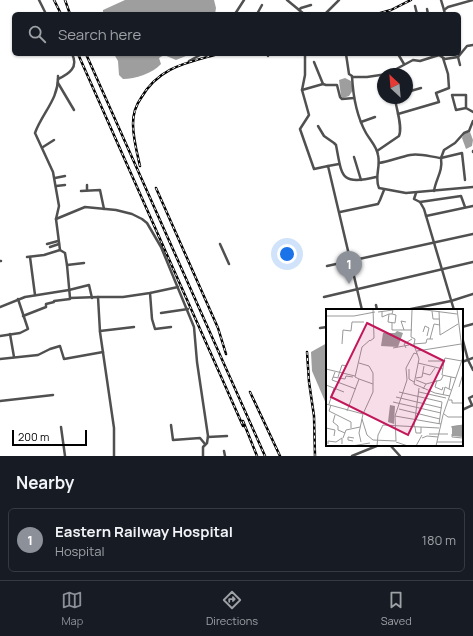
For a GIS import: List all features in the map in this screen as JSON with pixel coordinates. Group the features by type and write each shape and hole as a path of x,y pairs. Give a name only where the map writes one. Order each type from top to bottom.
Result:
{"street":[{"path":"39,0 45,12"},
{"path":"236,12 244,0"},
{"path":"287,0 302,12"},
{"path":"327,12 339,0"},
{"path":"441,0 444,10 448,7 473,0"},
{"path":"258,12 262,5"},
{"path":"299,10 311,5"},
{"path":"415,6 416,12"},
{"path":"461,53 467,46 473,45"},
{"path":"58,79 68,74 73,68 75,61 73,56"},
{"path":"189,60 198,56"},
{"path":"305,56 305,75 302,90 309,115 300,129 314,169 339,164"},
{"path":"346,56 349,74 352,77 354,98 360,122 377,151 380,163 376,177 379,188 406,193 416,193 473,187"},
{"path":"399,56 404,64"},
{"path":"397,68 413,60 420,61 437,56"},
{"path":"440,56 449,59 458,57 460,65"},
{"path":"398,114 439,102 436,93 449,88 448,74 443,58"},
{"path":"314,62 323,84"},
{"path":"352,77 377,76"},
{"path":"58,79 74,110"},
{"path":"58,79 55,95 49,108 37,126 35,133 43,147 55,178 59,206 56,219 60,250"},
{"path":"302,90 323,84 338,85 340,97 342,99 354,98"},
{"path":"413,90 421,88"},
{"path":"466,108 466,95 452,94 456,110 466,108 473,112"},
{"path":"377,151 399,136 400,133 396,104"},
{"path":"360,122 375,117"},
{"path":"434,191 436,181 442,170 441,158 444,150 469,131 473,121"},
{"path":"318,126 324,136 336,145 339,164 344,176 350,180 376,177"},
{"path":"43,147 54,140"},
{"path":"380,163 410,155 441,158 462,153 465,180"},
{"path":"354,157 360,180"},
{"path":"328,166 362,309"},
{"path":"55,178 65,176"},
{"path":"56,186 65,185"},
{"path":"87,185 87,190"},
{"path":"81,191 100,190 104,209"},
{"path":"340,212 378,204 384,190"},
{"path":"416,193 414,199 420,202 461,196 465,207"},
{"path":"420,202 426,216 454,309"},
{"path":"426,216 473,206"},
{"path":"56,219 85,207 116,210 132,214 147,223 161,247 188,309 194,327 197,362 208,437 203,456"},
{"path":"327,266 473,234"},
{"path":"47,244 58,243"},
{"path":"50,247 58,243"},
{"path":"220,244 229,264"},
{"path":"35,295 29,257 44,255 60,250 65,252 70,298 72,299"},
{"path":"324,297 357,288 473,262"},
{"path":"67,265 84,263"},
{"path":"0,307 25,297 69,290 89,285 92,298"},
{"path":"24,316 46,307 46,304 54,301 98,297 123,297 178,287"},
{"path":"150,293 152,319 155,329 171,327"},
{"path":"410,309 451,301 473,294"},
{"path":"98,297 100,331 114,428 114,456"},
{"path":"0,336 20,333 28,329 18,299"},
{"path":"376,305 377,309"},
{"path":"161,313 188,309"},
{"path":"463,327 473,324"},
{"path":"100,331 134,326"},
{"path":"320,328 326,327"},
{"path":"10,334 14,357"},
{"path":"463,341 468,360 473,370"},
{"path":"0,359 38,354 60,346 64,359 103,352"},
{"path":"463,362 473,358"},
{"path":"0,401 53,395"},
{"path":"463,410 473,405 469,398 473,396"},
{"path":"171,425 173,440 200,438 205,444"},
{"path":"61,427 65,456"},
{"path":"208,437 227,436"},
{"path":"352,456 377,446"},
{"path":"391,446 400,456"},
{"path":"224,451 225,456"}],"shaded area":[{"path":"125,0 214,0 216,8 215,12 103,12 103,10"},
{"path":"115,56 162,56 159,58 161,64 158,67 149,73 128,79 123,79 119,75 118,61"},
{"path":"166,56 186,56 176,60"},
{"path":"345,78 351,81 353,90 349,96 343,98 341,96 339,80"},
{"path":"470,132 473,140 472,146 466,149 462,138 464,134"},
{"path":"326,344 326,404 312,371 311,352"}],"railway":[{"path":"54,0 60,12"},
{"path":"65,0 69,12"},
{"path":"384,12 411,0"},
{"path":"79,56 243,426"},
{"path":"87,56 265,456"},
{"path":"140,166 134,140 133,121 135,110 141,98 156,79 165,73 184,64 210,56"},
{"path":"156,188 218,328 226,354"},
{"path":"307,352 309,382 314,416 315,456"},
{"path":"250,392 280,456"},
{"path":"243,421 257,456"}],"place":[{"name":"Eastern Railway Hospital","path":"349,284"}]}
